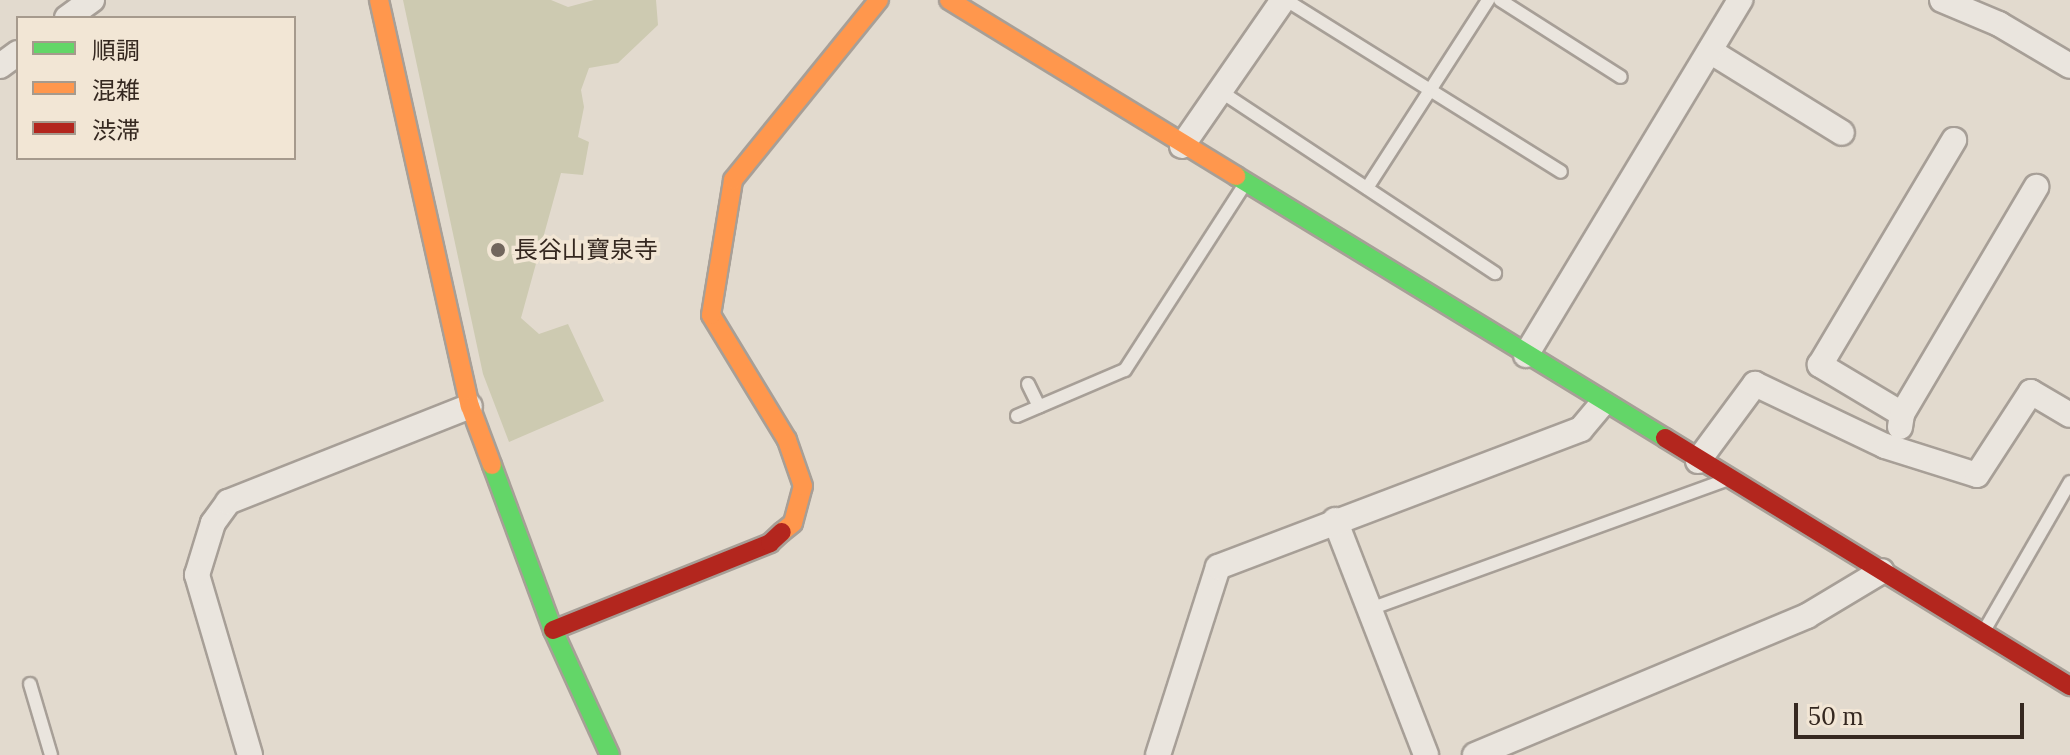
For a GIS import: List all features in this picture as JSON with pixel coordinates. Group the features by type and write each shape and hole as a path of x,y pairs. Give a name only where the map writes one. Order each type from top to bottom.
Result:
{"street":[{"path":"70,16 92,0"},
{"path":"379,0 470,406 553,630 610,755"},
{"path":"553,630 770,543 793,523 803,486 787,440 711,315 733,180 879,0"},
{"path":"949,0 1602,404 2070,686"},
{"path":"1182,146 1285,0"},
{"path":"1526,355 1740,0"},
{"path":"1942,0 1999,24 2070,66"},
{"path":"1710,51 1842,133"},
{"path":"1902,414 1820,365 1954,140"},
{"path":"1896,449 1902,414 2036,187"},
{"path":"1698,461 1755,384 1896,449 1977,475 2031,392 2070,415"},
{"path":"1158,755 1218,567 1581,429 1602,404"},
{"path":"250,755 197,575 213,523 228,502 470,406"},
{"path":"1335,520 1426,755"},
{"path":"1475,755 1807,616 1882,571"}],"lane":[{"path":"1285,0 1561,172"},
{"path":"1367,188 1488,0"},
{"path":"1500,0 1621,77"},
{"path":"1220,91 1495,273"},
{"path":"1017,416 1125,370 1245,184"},
{"path":"1028,384 1039,407"},
{"path":"1370,609 1729,479"},
{"path":"1982,634 2070,482"},
{"path":"30,684 51,755"}],"shaded area":[{"name":"長谷山寶泉寺","path":"403,0 551,0 568,7 594,0 656,0 658,25 618,63 589,68 581,90 584,107 578,137 589,142 583,175 561,173 521,318 539,334 568,324 604,401 509,442 483,374"}],"traffic: fast":[{"path":"1236,176 1665,438"},
{"path":"492,465 553,630 610,755"}],"traffic: slow":[{"path":"379,0 470,406 492,465"},
{"path":"782,532 793,523 803,486 787,440 711,315 733,180 879,0"},
{"path":"949,0 1236,176"}],"traffic: jam":[{"path":"1665,438 2070,686"},
{"path":"553,630 770,543 782,532"}],"place":[{"name":"長谷山寶泉寺","path":"498,250"}]}
